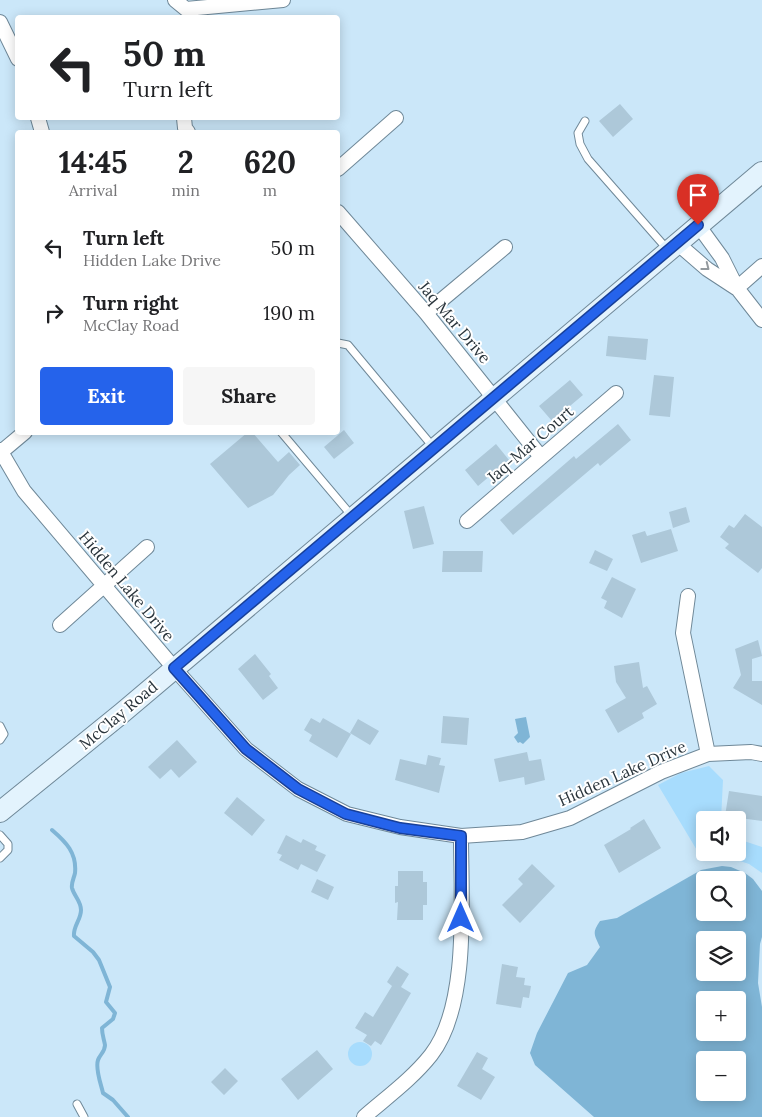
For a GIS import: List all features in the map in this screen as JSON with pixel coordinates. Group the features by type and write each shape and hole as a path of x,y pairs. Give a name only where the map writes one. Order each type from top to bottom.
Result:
{"main road":[{"name":"McClay Road","path":"0,812 122,713 762,172"}],"street":[{"path":"182,9 283,0"},
{"path":"0,22 15,53"},
{"path":"340,167 396,118"},
{"name":"Jaq Mar Drive","path":"340,214 426,313 541,456"},
{"path":"698,225 722,258 736,288 762,320"},
{"path":"426,313 505,247"},
{"path":"673,247 736,288"},
{"path":"736,288 762,266"},
{"name":"Jaq-Mar Court","path":"467,521 616,393"},
{"path":"0,452 20,435"},
{"name":"Hidden Lake Drive","path":"0,452 24,491 174,668 246,749 298,789 346,814 400,828 461,836 522,832 570,818 661,772 708,754 751,752 762,754"},
{"path":"60,626 148,547"},
{"path":"688,596 682,633 708,754"},
{"path":"364,1117 413,1076 432,1053 447,1025 456,988 461,950 461,836"}],"lane":[{"path":"585,121 578,133 580,144 588,159 673,247"},
{"path":"340,343 348,345 434,448"},
{"path":"284,435 352,517"},
{"path":"0,726 4,734 0,740"},
{"path":"0,835 8,844 8,850 0,858"},
{"path":"77,1104 84,1117"}],"shaded area":[{"path":"526,717 530,737 523,744 518,743 514,737 518,733 515,719"},
{"path":"709,766 723,780 721,811 696,811 696,849 658,785 681,773"},
{"path":"746,842 762,847 762,873 749,864 740,861 746,861"},
{"path":"722,866 740,871 699,871"},
{"path":"696,873 696,921 746,921 746,874 753,879 762,891 762,937 758,983 762,1007 762,1117 594,1117 535,1065 530,1053 537,1033 568,973 587,965 600,947 595,934 600,921 617,918"},
{"path":"360,1042 369,1045 372,1054 369,1063 360,1066 351,1063 348,1054 351,1045"}],"building":[{"path":"620,104 633,119 613,137 599,121"},
{"path":"608,336 648,339 646,360 606,356"},
{"path":"654,375 674,377 670,417 649,415"},
{"path":"570,380 583,395 552,421 539,406"},
{"path":"618,424 631,440 600,466 598,463 513,535 500,520 574,456 576,459"},
{"path":"344,430 354,443 334,459 324,447"},
{"path":"244,435 255,435 278,462 289,452 300,465 273,495 248,508 210,464"},
{"path":"496,444 509,460 478,486 465,470"},
{"path":"424,506 434,544 413,549 404,511"},
{"path":"686,507 690,522 673,528 669,512"},
{"path":"745,514 762,527 762,568 758,573 725,548 729,544 720,537 729,525 734,528"},
{"path":"671,529 678,551 641,563 632,535 645,531 647,536"},
{"path":"595,550 613,559 607,571 589,563"},
{"path":"443,551 483,551 482,572 442,572"},
{"path":"612,577 636,589 622,618 604,608 607,601 601,598"},
{"path":"758,640 762,656 752,659 752,681 762,681 762,705 733,688 741,675 735,649"},
{"path":"255,654 271,674 269,676 278,688 263,700 238,669"},
{"path":"639,662 643,688 647,686 657,704 642,713 644,718 618,733 605,710 626,698 616,682 614,666"},
{"path":"443,716 469,718 467,745 441,743"},
{"path":"311,718 320,723 323,718 351,734 337,758 309,741 312,735 304,730"},
{"path":"358,719 379,731 370,745 350,733"},
{"path":"177,740 197,762 179,778 171,769 160,779 148,767"},
{"path":"527,752 529,761 541,759 545,780 525,785 524,777 499,782 494,759"},
{"path":"428,755 441,758 439,765 445,766 439,793 395,780 400,759 426,765"},
{"path":"729,791 762,796 762,821 746,819 746,811 726,811"},
{"path":"237,797 265,820 252,836 224,813"},
{"path":"644,819 661,848 619,873 604,845"},
{"path":"286,835 301,843 303,839 317,846 315,850 326,855 317,872 301,864 298,870 279,860 282,855 277,853"},
{"path":"532,864 555,886 520,923 502,905 523,884 518,879"},
{"path":"398,871 423,871 423,882 427,882 427,905 423,905 423,920 397,920 398,902 395,903 395,886 398,886"},
{"path":"317,879 334,887 328,900 311,892"},
{"path":"502,964 518,967 516,977 525,978 524,985 531,986 529,998 523,997 521,1008 496,1004"},
{"path":"397,966 409,974 401,987 411,993 381,1045 375,1041 371,1046 363,1041 367,1035 355,1028 365,1012 373,1017 392,986 387,982"},
{"path":"317,1050 333,1069 298,1100 281,1079"},
{"path":"477,1052 488,1058 482,1069 495,1077 481,1100 457,1086"},
{"path":"225,1068 238,1081 224,1095 211,1082"}],"waterway":[{"path":"52,830 70,848 74,860 75,873 72,888 81,910 74,936 93,952 99,960 110,987 106,1002 115,1013 113,1019 102,1028 105,1045 97,1064 103,1093 113,1100 128,1117"}],"route":[{"path":"461,918 461,836 400,828 346,814 298,789 246,749 174,668 698,225"}]}
